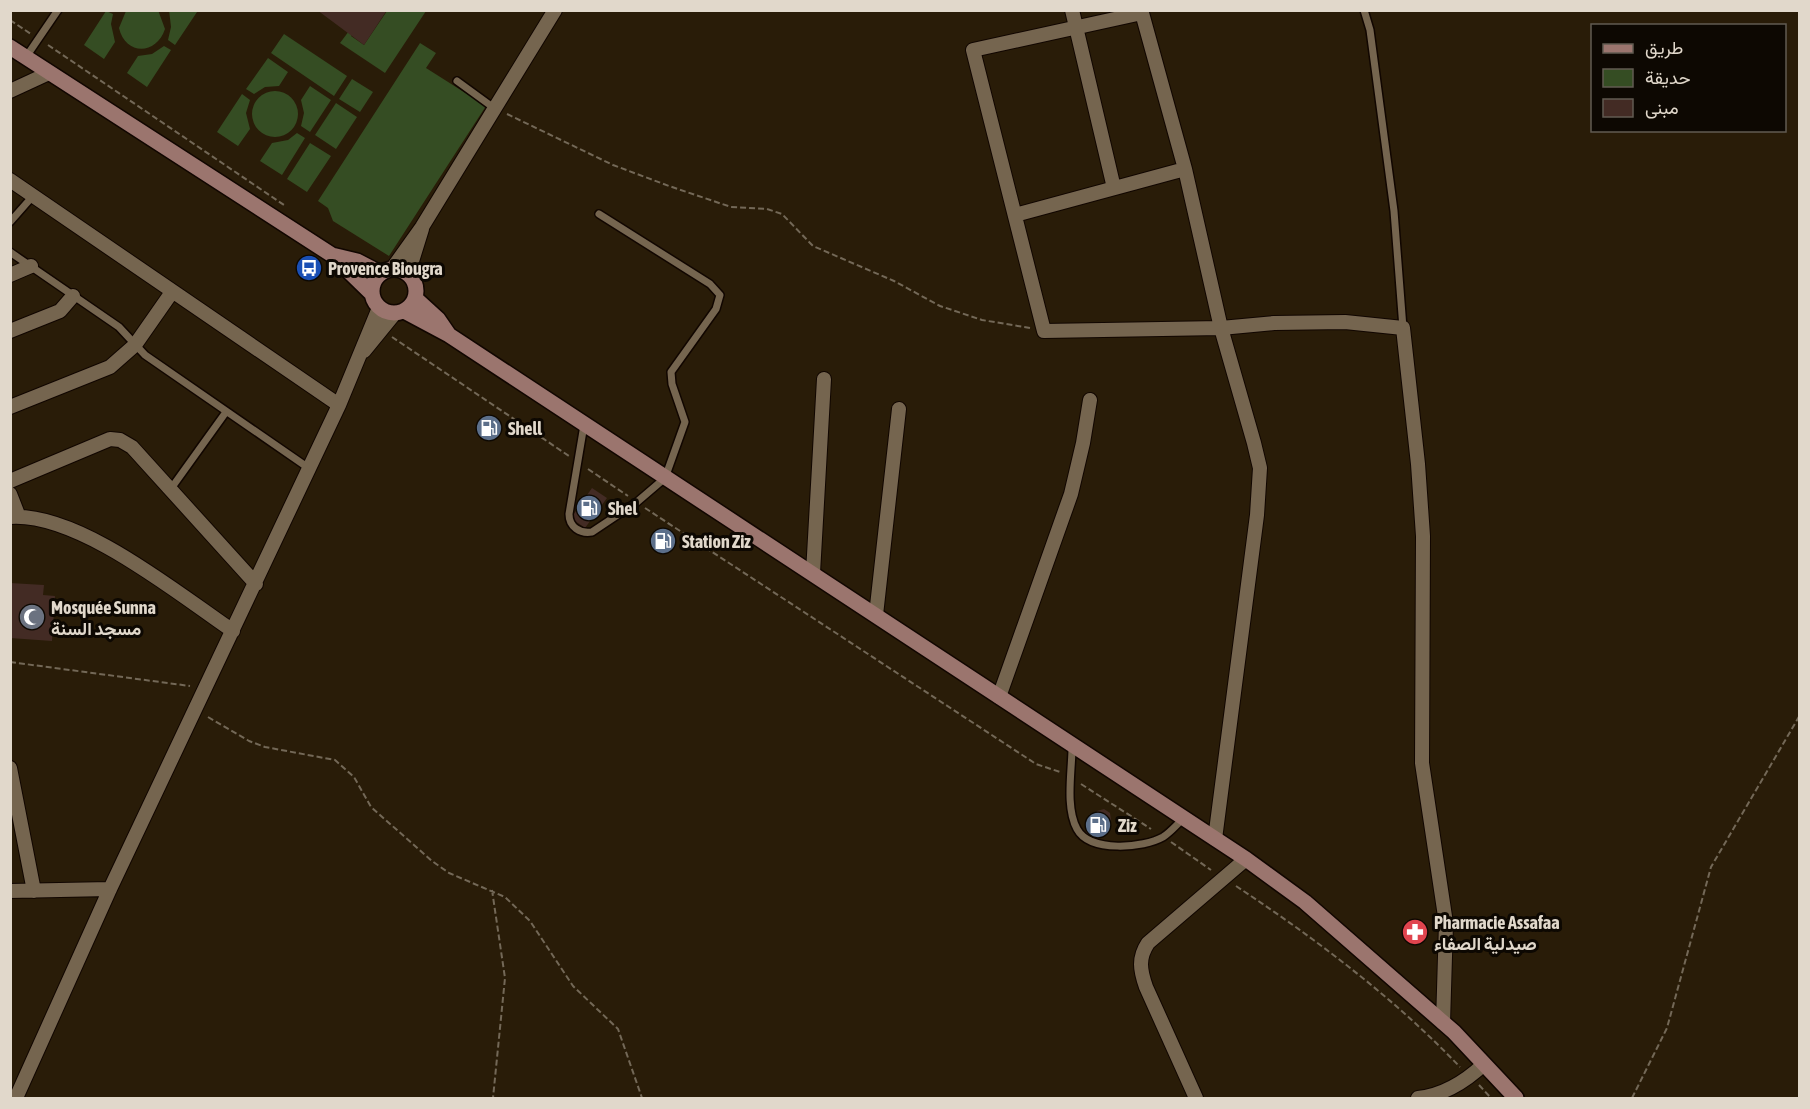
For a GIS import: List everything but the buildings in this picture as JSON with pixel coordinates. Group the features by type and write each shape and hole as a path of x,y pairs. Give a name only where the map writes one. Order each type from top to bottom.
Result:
{"main road":[{"path":"10,47 332,255 371,293 379,308 400,312 449,335 1246,859 1305,902 1443,1023 1516,1098"},
{"path":"332,255 386,271 408,274 416,289 415,298 400,312"},
{"path":"371,293 375,279 386,271"},
{"path":"415,298 438,319 449,335"}],"street":[{"path":"386,271 422,227 555,10"},
{"path":"1072,10 1114,188"},
{"path":"1215,839 1260,491 1260,468 1221,328 1185,169 1145,11 1076,29 973,50 1044,331 1221,328 1309,322 1403,328 1423,527 1422,763 1446,923 1443,1023"},
{"path":"10,91 49,73"},
{"path":"1015,215 1185,169"},
{"path":"10,180 339,405"},
{"path":"408,274 417,252 422,227"},
{"path":"10,275 31,266"},
{"path":"10,407 103,371 135,345 172,292"},
{"path":"10,331 60,311 73,296"},
{"path":"16,1098 110,889 310,469 362,353 368,332 379,308"},
{"path":"362,353 400,312"},
{"path":"813,573 824,379"},
{"path":"999,697 1071,494 1090,400"},
{"path":"876,615 899,409"},
{"path":"10,481 114,438 132,447 256,584"},
{"path":"10,494 15,517 30,516 54,522 91,538 233,631"},
{"path":"10,768 34,891"},
{"path":"1196,1098 1146,987 1141,973 1141,958 1148,943 1246,859"},
{"path":"10,891 110,889"},
{"path":"1418,1098 1440,1094 1470,1077 1484,1064"}],"lane":[{"path":"26,57 58,10"},
{"path":"1364,10 1370,30 1394,212 1403,328"},
{"path":"457,81 494,108"},
{"path":"10,222 32,197"},
{"path":"584,425 569,520 579,531 592,532 637,502 665,478 685,422 672,384 671,372 716,309 720,295 710,284 598,214"},
{"path":"10,252 119,327 135,345 226,412 310,469"},
{"path":"170,490 226,412"},
{"path":"1072,746 1073,815 1078,831 1084,837 1098,844 1118,846 1163,837 1184,818"}],"path":[{"path":"10,20 286,206"},
{"path":"494,108 613,165 669,186 731,207 767,209 782,214 813,246 894,281 940,306 982,320 1044,331"},
{"path":"382,330 578,463 1036,764 1072,778 1334,954 1440,1046 1491,1098"},
{"path":"10,662 204,689"},
{"path":"196,709 235,734 265,747 335,760 354,777 371,807 432,861 449,873 491,889 505,897 530,921 573,986 618,1029 642,1098"},
{"path":"1632,1098 1667,1028 1711,867 1800,715"},
{"path":"491,889 504,978 493,1098"}],"green space":[{"path":"158,10 165,29 161,38 148,48 141,49 127,43 119,28 126,11"},
{"path":"169,10 197,12 175,45 168,40 171,27"},
{"path":"106,11 113,14 111,24 115,42 104,59 84,45"},
{"path":"387,11 426,11 385,73 340,43 349,31 351,36 364,45"},
{"path":"284,34 347,76 334,96 271,53"},
{"path":"420,43 436,53 426,68 486,106 389,256 333,221 328,208 318,201"},
{"path":"164,46 171,50 147,87 127,73 138,56 152,54"},
{"path":"268,58 288,72 279,86 265,87 254,94 246,89"},
{"path":"352,79 373,92 360,112 339,99"},
{"path":"310,86 331,100 310,132 301,126 304,113 301,100"},
{"path":"275,91 291,98 298,114 291,130 275,137 259,130 252,114 259,98"},
{"path":"242,94 250,100 246,113 250,129 238,146 217,132"},
{"path":"336,103 357,117 336,149 315,135"},
{"path":"297,133 305,138 282,175 260,161 272,143 288,140"},
{"path":"310,143 331,156 307,192 287,179"}],"place":[{"name":"Provence Biougra","path":"309,268"},
{"name":"Shell","path":"489,428"},
{"name":"Shel","path":"589,508"},
{"name":"Station Ziz","path":"663,541"},
{"name":"Mosquée Sunna مسجد السنة","path":"32,617"},
{"name":"Ziz","path":"1098,825"},
{"name":"Pharmacie Assafaa صيدلية الصفاء","path":"1415,932"}]}
